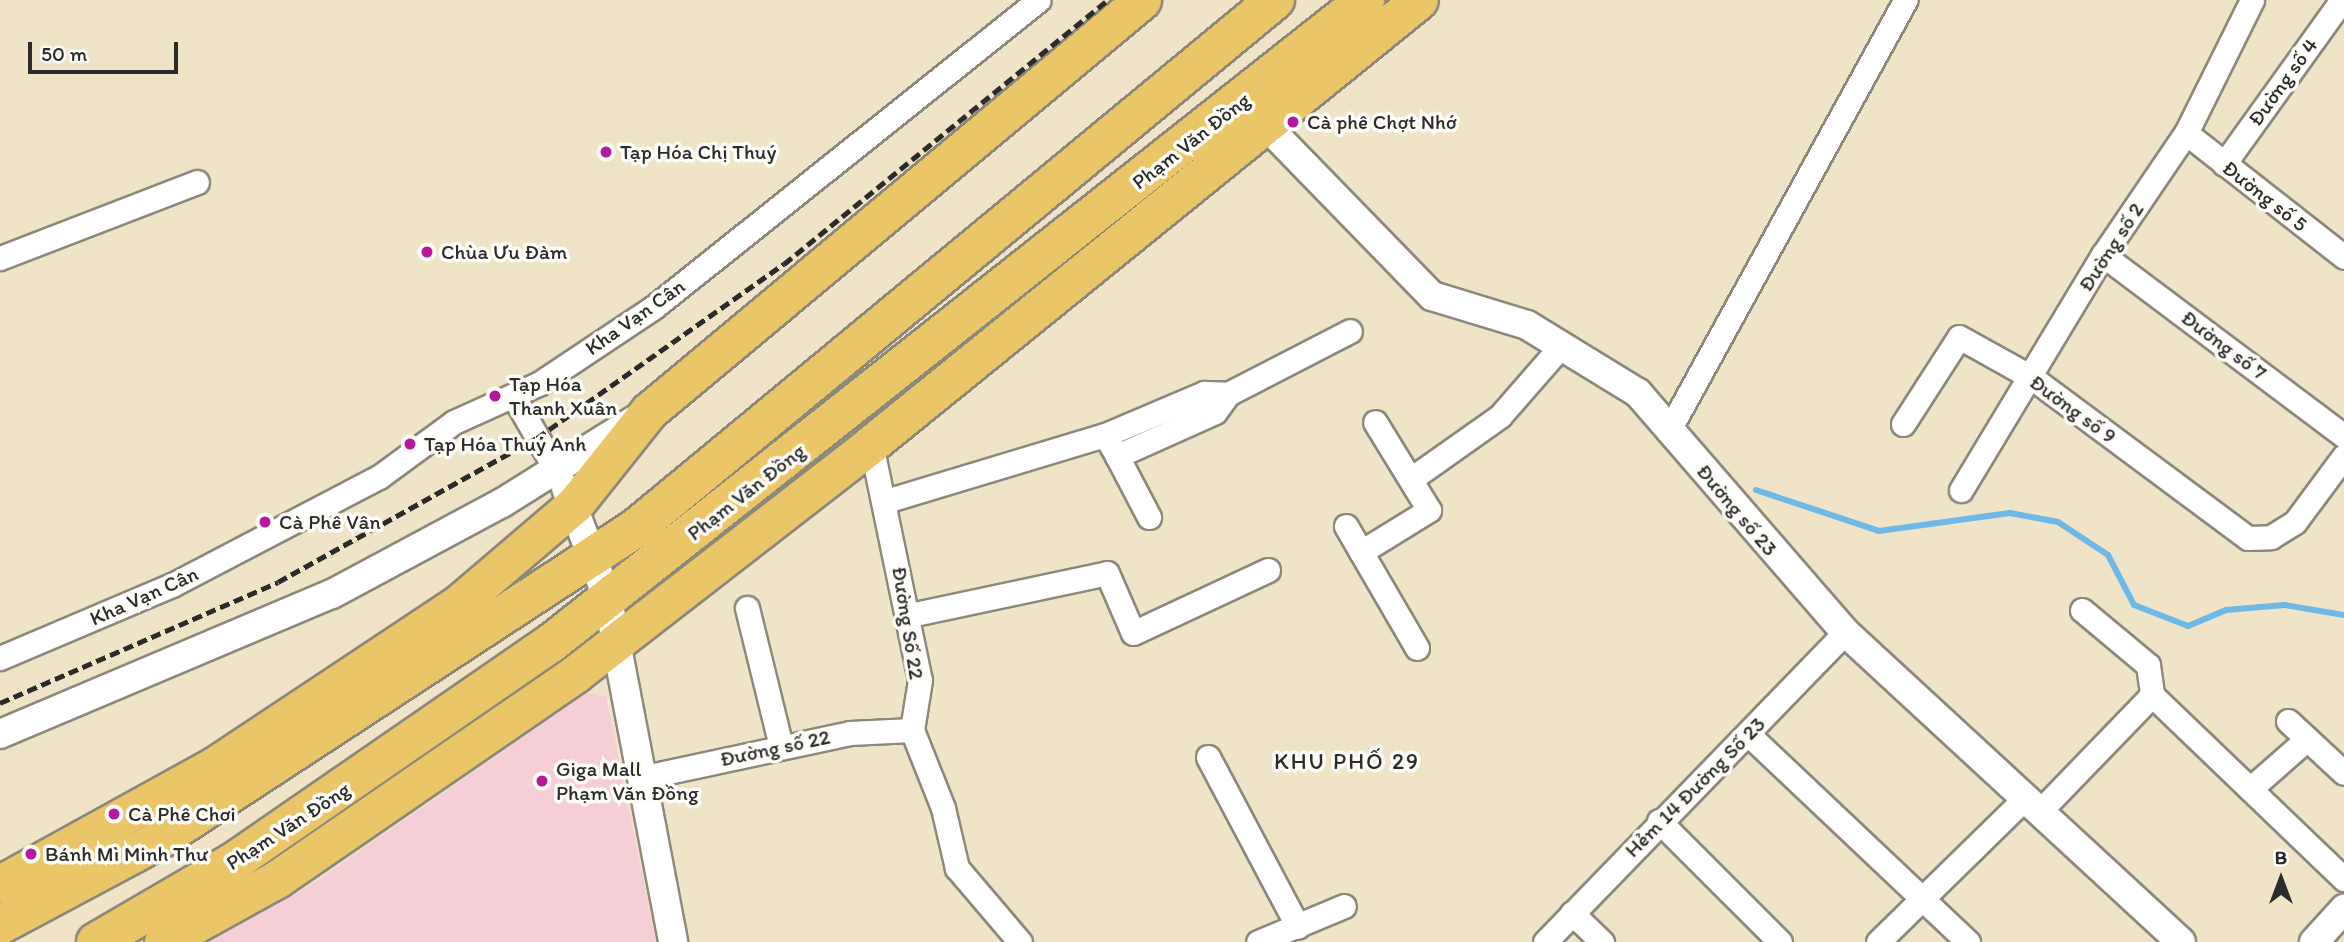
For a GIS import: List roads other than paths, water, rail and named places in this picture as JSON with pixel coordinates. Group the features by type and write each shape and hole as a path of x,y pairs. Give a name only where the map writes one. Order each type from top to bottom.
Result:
{"highway":[{"name":"Phạm Văn Đồng","path":"0,925 159,840 596,556 674,498 1275,0"},
{"name":"Phạm Văn Đồng","path":"96,942 384,785 608,600 1254,113 1365,0"}],"main road":[{"path":"0,884 299,713 458,604 575,504 649,411 1142,0"},
{"name":"Phạm Văn Đồng","path":"163,942 277,879 384,785 617,642 871,444 1254,113 1419,0"}],"street":[{"name":"Kha Vạn Cân","path":"0,658 172,585 379,477 454,422 514,397 654,307 1039,0"},
{"path":"1669,430 1905,0"},
{"name":"Đường số 2","path":"1961,490 2103,255 2186,133 2252,0"},
{"name":"Đường số 4","path":"2224,164 2342,0"},
{"name":"Đường số 23","path":"1254,113 1432,296 1527,325 1638,393 1845,632 2181,942"},
{"name":"Đường số 5","path":"2186,133 2224,164 2341,248"},
{"path":"0,258 197,182"},
{"name":"Đường số 7","path":"2103,255 2344,436"},
{"path":"1117,456 1215,412 1228,394 1350,331"},
{"name":"Đường số 9","path":"1903,424 1954,338 2031,377 2248,538 2272,537 2295,522 2344,456"},
{"path":"1412,479 1500,416 1561,346"},
{"path":"886,501 1105,435 1204,393 1228,394"},
{"path":"514,397 575,504 596,556 617,642 640,778 673,942"},
{"path":"0,734 279,620 556,470 649,411"},
{"path":"1361,552 1429,510 1375,422"},
{"path":"1105,435 1149,517"},
{"name":"Đường Số 22","path":"871,444 910,615 920,680 912,730"},
{"path":"1346,526 1418,648"},
{"path":"910,615 1107,573 1133,634 1268,570"},
{"path":"747,608 781,746"},
{"path":"2082,610 2148,665 2152,695 2344,879"},
{"name":"Hẻm 14 Đường Số 23","path":"1545,942 1659,821 1748,734 1845,632"},
{"path":"1878,942 1921,898 2033,805 2152,695"},
{"path":"2288,722 2344,773"},
{"path":"912,730 943,808 957,868 1020,942"},
{"name":"Đường số 22","path":"640,778 781,746 912,730"},
{"path":"1748,734 1968,942"},
{"path":"2250,789 2307,738"},
{"path":"1208,757 1298,927"},
{"path":"1659,821 1780,942"},
{"path":"1258,942 1344,906"},
{"path":"2314,942 2344,909"},
{"path":"1572,912 1602,942"}],"waterway":[{"path":"1756,490 1879,531 2010,513 2058,522 2108,555 2134,605 2188,626 2226,610 2285,605 2344,615"}],"railway":[{"path":"0,703 278,582 537,438 784,264 1108,0"}],"place":[{"name":"Cà phê Chợt Nhớ","path":"1293,122"},
{"name":"Tạp Hóa Chị Thuý","path":"606,152"},
{"name":"Chùa Ưu Đàm","path":"427,252"},
{"name":"Tạp Hóa Thanh Xuân","path":"495,396"},
{"name":"Tạp Hóa Thuý Anh","path":"410,444"},
{"name":"Cà Phê Vân","path":"265,522"},
{"name":"Giga Mall Phạm Văn Đồng","path":"542,781"},
{"name":"Cà Phê Chơi","path":"114,814"},
{"name":"Bánh Mì Minh Thư","path":"31,854"}],"district":[{"name":"KHU PHỐ 29","path":"1347,761"}]}
